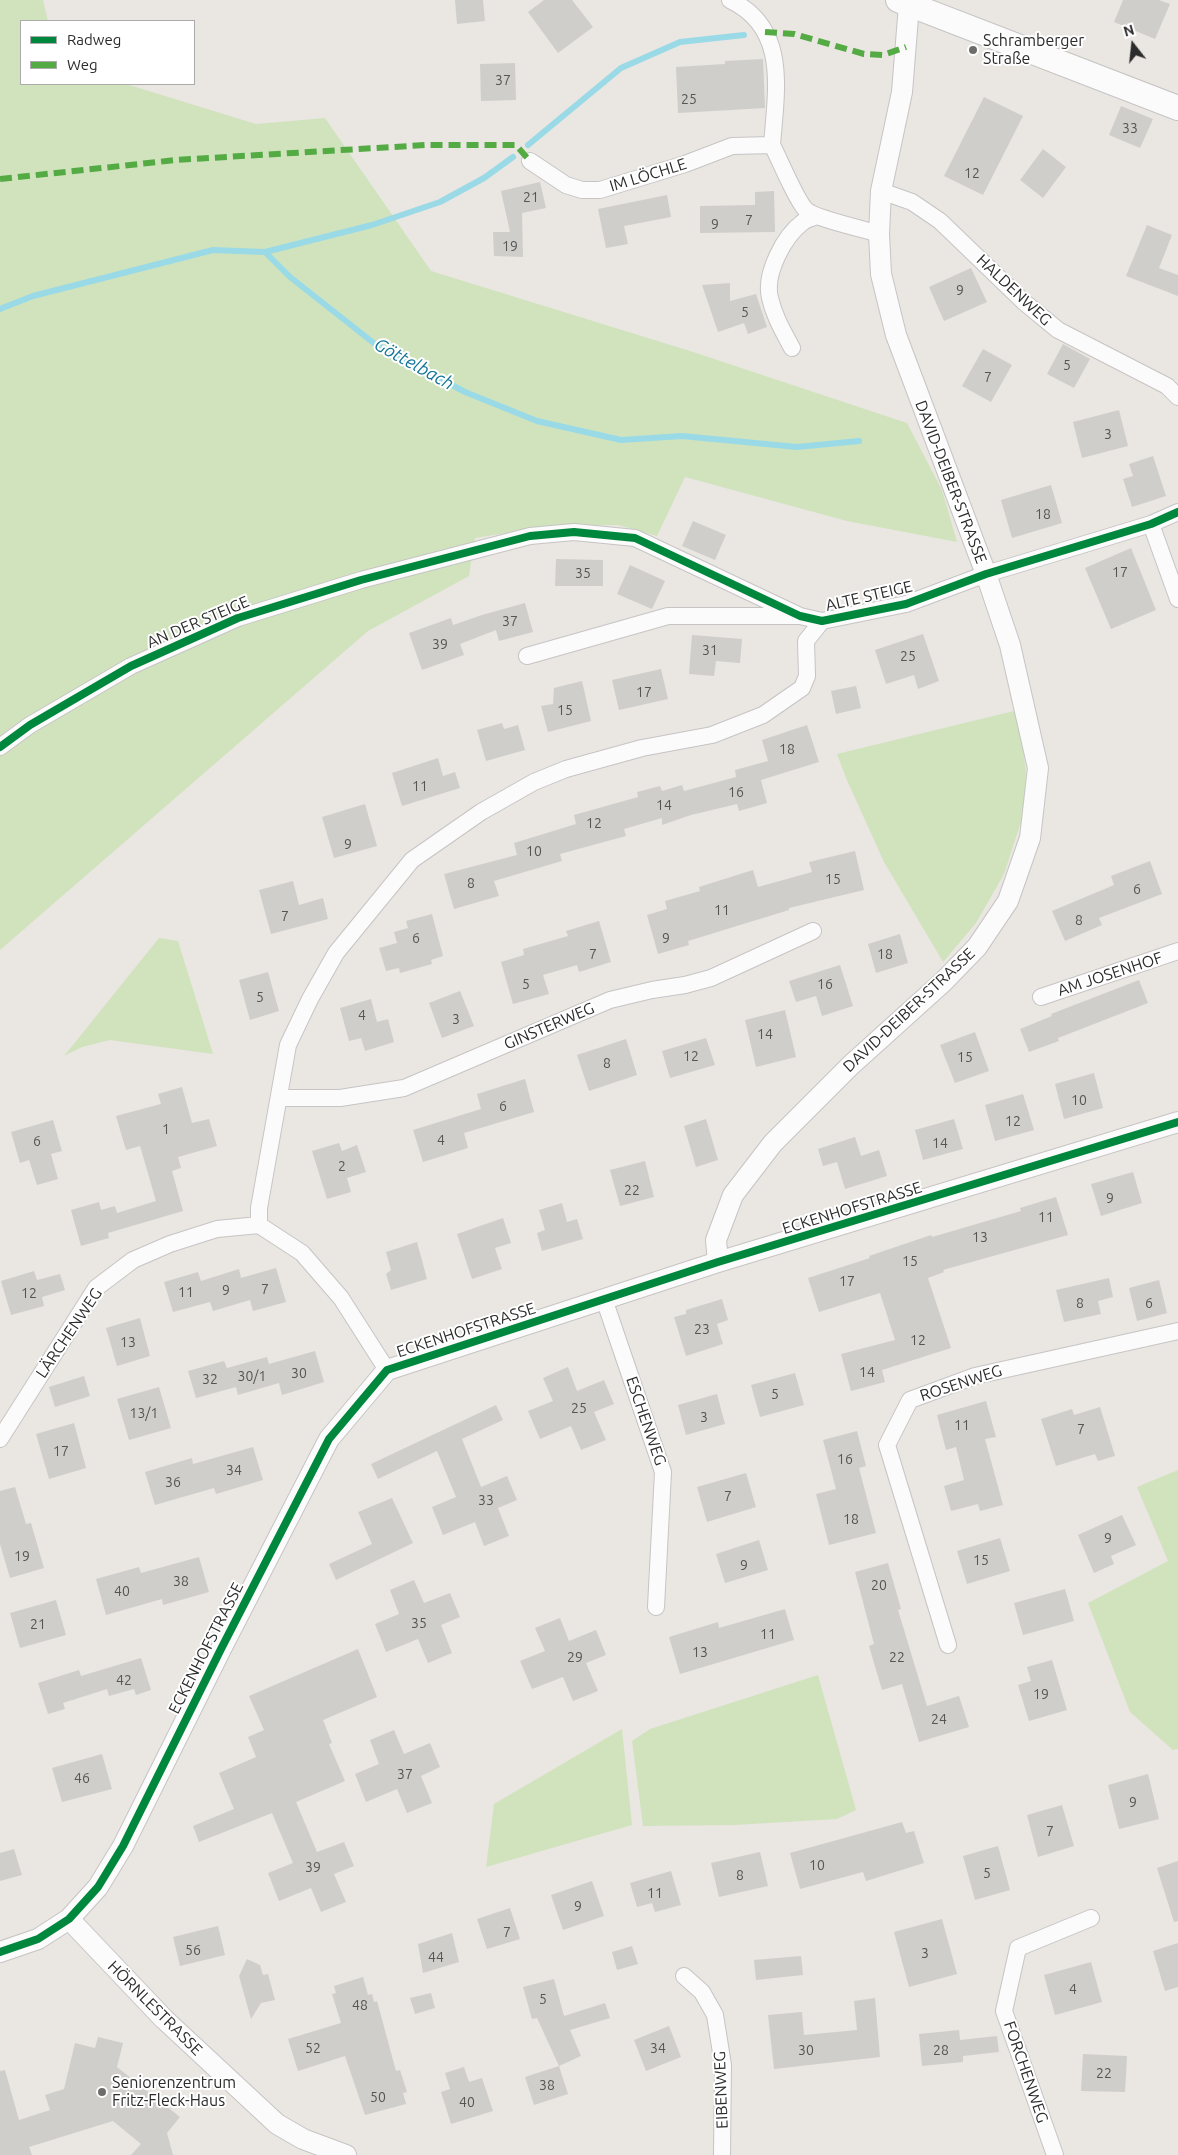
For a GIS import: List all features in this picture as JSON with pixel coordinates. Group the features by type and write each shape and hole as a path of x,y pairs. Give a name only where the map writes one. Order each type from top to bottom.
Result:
{"main road":[{"path":"904,2 1178,108"}],"street":[{"path":"730,0 744,6 763,29 772,47 777,72 772,145 798,198 806,210 818,216 879,234"},
{"name":"DAVID-DEIBER-STRASSE","path":"718,1262 716,1240 733,1195 773,1143 851,1065 943,982 977,946 1008,901 1030,838 1038,768 1010,645 986,574 896,335 881,274 879,234 882,191 889,145 902,92 904,2"},
{"name":"IM LÖCHLE","path":"530,162 566,186 582,190 600,190 685,164 732,146 772,145"},
{"name":"HALDENWEG","path":"882,191 912,202 940,220 1024,302 1058,330 1167,386 1178,397"},
{"path":"792,348 777,321 769,296 771,270 786,242 803,222 818,216"},
{"name":"ALTE STEIGE","path":"482,547 530,536 574,532 636,538 800,616 822,621 906,604 986,574 1151,524 1178,512"},
{"path":"1151,524 1178,599"},
{"name":"AN DER STEIGE","path":"0,747 30,725 131,666 238,618 361,580 482,547"},
{"name":"ALTE STEIGE","path":"527,656 668,616 800,616"},
{"path":"387,1370 341,1298 302,1253 259,1225 259,1208 288,1045 310,999 336,953 412,860 481,812 534,782 566,769 642,748 712,735 763,714 802,688 807,676 806,641 822,621"},
{"name":"GINSTERWEG","path":"280,1098 340,1098 404,1088 610,1000 710,978 813,931"},
{"name":"AM JOSENHOF","path":"1041,997 1178,951"},
{"name":"ECKENHOFSTRASSE","path":"0,1952 38,1939 69,1919 98,1887 122,1846 220,1649 329,1439 387,1370 718,1262 1178,1122"},
{"name":"LÄRCHENWEG","path":"0,1439 96,1288 133,1260 170,1244 217,1229 259,1225"},
{"name":"ESCHENWEG","path":"604,1298 663,1472 656,1607"},
{"name":"ROSENWEG","path":"948,1645 887,1445 910,1400 975,1376 1178,1331"},
{"name":"FORCHENWEG","path":"1055,2155 1004,2011 1018,1948 1091,1918"},
{"name":"HÖRNLESTRASSE","path":"69,1919 164,2019 277,2124 303,2139 346,2155"},
{"name":"EIBENWEG","path":"684,1976 702,1992 715,2015 723,2065 722,2155"}],"green space":[{"path":"0,0 43,0 48,20 20,20 20,85 129,85 256,124 325,118 431,271 690,351 907,423 942,490 957,542 847,521 685,477 657,536 618,525 550,526 475,538 469,576 368,631 0,950"},
{"path":"1018,710 1026,772 1023,816 1004,874 976,923 943,962 884,862 837,754"},
{"path":"159,938 178,941 213,1054 110,1040 82,1047 64,1056"},
{"path":"1178,1470 1178,1749 1173,1750 1130,1712 1088,1603 1168,1561 1137,1487"},
{"path":"818,1675 856,1810 837,1819 734,1825 643,1826 632,1741 650,1729"},
{"path":"622,1729 632,1825 486,1867 494,1804"}],"building":[{"path":"455,0 483,0 485,21 457,24"},
{"path":"544,0 572,0 593,27 558,53 528,12"},
{"path":"1123,0 1159,0 1170,4 1155,39 1114,22"},
{"path":"763,59 765,108 678,113 676,67"},
{"path":"515,63 516,100 481,101 480,64"},
{"path":"984,97 1023,116 983,195 944,176"},
{"path":"1121,106 1153,119 1140,148 1109,135"},
{"path":"1043,149 1066,167 1043,198 1020,180"},
{"path":"540,182 546,208 522,213 523,257 494,256 493,232 510,232 501,191"},
{"path":"774,191 775,232 700,233 700,206 755,205 755,192"},
{"path":"667,195 671,217 624,226 628,244 606,248 598,209"},
{"path":"1147,225 1172,235 1159,268 1178,275 1178,296 1126,276"},
{"path":"971,268 987,302 944,321 929,287"},
{"path":"730,283 730,301 756,294 767,327 748,334 744,323 718,332 702,285"},
{"path":"1063,344 1090,359 1074,388 1047,374"},
{"path":"983,349 1012,365 991,402 962,386"},
{"path":"1119,410 1128,446 1082,458 1073,422"},
{"path":"1153,456 1166,496 1132,507 1123,479 1133,476 1129,464"},
{"path":"1051,485 1062,523 1012,538 1001,500"},
{"path":"693,521 726,535 715,560 682,546"},
{"path":"1131,548 1156,610 1111,629 1085,568"},
{"path":"556,559 603,560 603,586 555,586"},
{"path":"630,565 665,581 652,609 617,594"},
{"path":"525,603 533,632 499,641 496,630 460,644 464,655 422,670 409,633 451,618 453,625"},
{"path":"923,634 939,681 918,689 914,675 886,684 875,650"},
{"path":"692,635 742,639 740,663 716,661 714,676 689,674"},
{"path":"661,669 668,699 619,710 612,680"},
{"path":"582,681 591,721 548,732 541,706 553,704 554,688"},
{"path":"856,686 861,708 836,714 831,691"},
{"path":"502,723 504,729 518,725 525,750 486,761 477,730"},
{"path":"807,725 819,762 761,780 767,803 739,811 737,804 691,815 662,825 662,818 624,829 626,836 560,854 562,861 494,881 499,896 454,909 444,874 517,855 514,843 576,824 574,815 638,797 637,792 660,786 662,791 682,785 684,791 736,777 735,770 768,761 762,740"},
{"path":"438,758 443,776 455,772 460,788 402,806 392,773"},
{"path":"365,804 377,846 334,858 322,817"},
{"path":"855,851 864,890 789,908 789,910 688,941 689,945 658,954 647,915 667,909 665,901 700,891 699,887 753,870 758,887 812,872 809,862"},
{"path":"1150,861 1162,894 1099,918 1102,925 1065,941 1052,911 1114,885 1111,876"},
{"path":"293,881 299,905 323,898 328,919 271,934 259,890"},
{"path":"432,914 443,956 431,960 432,964 400,973 399,968 386,971 379,948 397,943 394,932 408,928 406,921"},
{"path":"599,921 611,962 579,972 577,965 543,975 549,994 513,1004 501,962 524,955 523,949 568,936 566,931"},
{"path":"900,934 908,963 876,973 868,944"},
{"path":"840,965 853,1006 822,1016 816,996 796,1002 789,981"},
{"path":"268,972 279,1011 250,1020 239,980"},
{"path":"1139,980 1148,1003 1058,1038 1059,1041 1029,1052 1020,1029 1052,1016 1051,1014"},
{"path":"460,991 474,1026 442,1038 429,1003"},
{"path":"371,999 377,1022 388,1019 394,1042 365,1051 361,1038 349,1041 340,1008"},
{"path":"785,1010 796,1057 756,1067 745,1020"},
{"path":"975,1032 989,1071 955,1083 940,1045"},
{"path":"706,1038 715,1065 670,1078 662,1051"},
{"path":"626,1039 637,1075 589,1091 577,1055"},
{"path":"1094,1073 1103,1108 1064,1119 1055,1084"},
{"path":"525,1079 534,1112 464,1133 468,1148 423,1162 413,1130 481,1109 477,1094"},
{"path":"182,1087 192,1123 209,1119 217,1146 178,1157 181,1168 172,1171 183,1211 108,1233 109,1238 81,1246 71,1210 99,1202 101,1210 115,1206 117,1213 156,1201 140,1146 126,1150 116,1116 161,1104 158,1094"},
{"path":"1023,1094 1034,1130 995,1141 985,1105"},
{"path":"706,1119 718,1160 696,1167 684,1126"},
{"path":"954,1119 963,1149 923,1160 915,1130"},
{"path":"53,1120 62,1151 51,1154 58,1179 37,1185 29,1160 20,1163 11,1132"},
{"path":"855,1137 861,1156 879,1150 887,1176 845,1189 837,1162 823,1166 818,1149"},
{"path":"339,1143 342,1151 357,1145 366,1172 347,1178 351,1192 327,1199 312,1151"},
{"path":"645,1161 654,1197 620,1206 610,1170"},
{"path":"1133,1172 1142,1203 1101,1216 1091,1184"},
{"path":"1056,1197 1068,1235 943,1270 944,1272 928,1278 951,1348 882,1370 885,1382 851,1391 841,1354 895,1340 880,1293 819,1312 808,1278 870,1258 869,1256 931,1235 932,1237 1021,1211 1020,1208"},
{"path":"562,1203 567,1222 577,1219 583,1239 542,1251 537,1233 545,1230 539,1210"},
{"path":"503,1218 511,1243 495,1248 502,1269 472,1279 457,1234"},
{"path":"417,1242 427,1279 391,1290 386,1274 391,1270 386,1252"},
{"path":"276,1268 286,1302 253,1311 250,1300 213,1311 210,1302 173,1312 164,1282 198,1272 201,1281 239,1269 241,1278"},
{"path":"34,1271 37,1280 60,1274 65,1290 42,1297 44,1306 11,1315 1,1281"},
{"path":"1109,1278 1113,1297 1098,1301 1101,1314 1064,1322 1056,1290"},
{"path":"1159,1280 1167,1313 1137,1321 1129,1288"},
{"path":"722,1299 728,1320 717,1324 723,1344 686,1356 674,1317 686,1314 686,1310"},
{"path":"140,1318 150,1356 117,1366 106,1328"},
{"path":"315,1351 324,1382 282,1395 279,1383 238,1395 236,1387 196,1398 188,1371 224,1361 227,1368 267,1357 269,1364"},
{"path":"568,1367 577,1391 604,1380 614,1404 594,1412 606,1440 581,1450 571,1426 540,1439 528,1411 553,1401 543,1378"},
{"path":"795,1373 804,1405 760,1417 751,1385"},
{"path":"84,1376 90,1396 55,1407 49,1387"},
{"path":"159,1387 171,1428 129,1440 117,1399"},
{"path":"717,1394 725,1424 686,1435 678,1405"},
{"path":"986,1401 996,1437 985,1439 1003,1505 980,1511 978,1504 951,1511 944,1486 964,1480 956,1447 946,1450 937,1415"},
{"path":"496,1405 503,1420 462,1439 481,1487 507,1476 517,1500 498,1508 509,1536 484,1546 475,1522 443,1535 432,1507 456,1497 437,1451 378,1479 371,1464"},
{"path":"1100,1407 1115,1456 1098,1461 1095,1454 1056,1466 1041,1419 1072,1409 1074,1415"},
{"path":"74,1423 86,1468 49,1479 36,1434"},
{"path":"857,1431 866,1466 859,1468 876,1533 829,1545 816,1494 836,1489 823,1440"},
{"path":"253,1447 263,1480 216,1494 214,1488 155,1505 145,1472 192,1458 193,1464"},
{"path":"746,1473 756,1507 707,1522 697,1487"},
{"path":"15,1487 26,1524 31,1523 44,1568 10,1578 0,1544 0,1491"},
{"path":"392,1498 413,1543 336,1580 329,1564 372,1544 358,1512"},
{"path":"1122,1515 1136,1545 1111,1556 1114,1564 1094,1573 1078,1535"},
{"path":"1000,1538 1010,1571 967,1584 957,1551"},
{"path":"759,1540 768,1570 725,1583 716,1554"},
{"path":"199,1557 209,1592 163,1605 162,1599 106,1615 96,1579 139,1567 141,1573"},
{"path":"888,1563 901,1609 898,1610 927,1706 959,1696 969,1727 919,1742 902,1684 882,1690 869,1646 874,1644 855,1572"},
{"path":"414,1580 424,1603 450,1593 460,1617 441,1625 452,1653 428,1663 418,1639 386,1652 375,1624 399,1614 390,1590"},
{"path":"1065,1589 1074,1621 1023,1635 1014,1603"},
{"path":"56,1600 66,1635 20,1648 10,1613"},
{"path":"785,1609 794,1640 680,1674 669,1637 718,1622 719,1628"},
{"path":"560,1618 569,1641 596,1630 606,1655 586,1663 598,1691 573,1701 563,1677 532,1689 520,1661 545,1651 535,1628"},
{"path":"358,1649 377,1697 323,1720 332,1743 329,1744 345,1781 296,1802 317,1852 344,1842 354,1866 334,1874 346,1902 321,1912 311,1888 279,1901 268,1873 293,1863 272,1813 199,1842 193,1826 234,1809 219,1773 256,1757 248,1737 264,1730 249,1696"},
{"path":"141,1658 151,1690 136,1695 134,1689 109,1696 107,1689 63,1703 65,1709 48,1714 38,1683 79,1670 81,1676"},
{"path":"1052,1660 1067,1710 1029,1721 1018,1685 1031,1681 1027,1667"},
{"path":"394,1730 404,1754 430,1743 440,1767 421,1776 432,1803 407,1813 397,1789 366,1802 355,1774 379,1764 370,1740"},
{"path":"102,1754 112,1789 62,1802 52,1768"},
{"path":"1148,1774 1159,1819 1119,1829 1108,1785"},
{"path":"1062,1805 1074,1846 1038,1857 1027,1815"},
{"path":"902,1822 906,1833 914,1831 924,1863 866,1881 863,1872 800,1889 790,1853"},
{"path":"998,1846 1010,1890 975,1900 963,1856"},
{"path":"14,1849 22,1875 0,1881 0,1853"},
{"path":"760,1852 768,1886 719,1897 711,1863"},
{"path":"1178,1861 1178,1921 1174,1922 1157,1868"},
{"path":"671,1871 681,1905 655,1912 652,1903 637,1907 630,1883"},
{"path":"592,1881 604,1916 563,1930 551,1895"},
{"path":"510,1908 520,1939 487,1949 477,1919"},
{"path":"942,1919 957,1974 909,1987 894,1932"},
{"path":"218,1926 225,1955 180,1966 173,1937"},
{"path":"452,1933 459,1962 423,1973 418,1944"},
{"path":"1178,1943 1178,1987 1165,1991 1153,1951"},
{"path":"632,1946 638,1964 617,1970 612,1952"},
{"path":"801,1956 803,1975 756,1980 754,1960"},
{"path":"247,1959 260,1965 263,1975 268,1974 275,2000 261,2003 251,2019 239,1976"},
{"path":"1091,1962 1102,2002 1055,2015 1044,1975"},
{"path":"363,1977 368,1995 372,1994 374,2002 377,2001 396,2071 400,2070 407,2092 403,2093 406,2104 365,2115 345,2056 298,2071 288,2039 341,2023 332,1994 336,1993 334,1986"},
{"path":"554,1979 564,2016 605,2003 610,2018 570,2030 581,2056 559,2066 537,2018 532,2019 523,1987"},
{"path":"431,1993 435,2008 415,2014 410,1998"},
{"path":"875,1998 880,2057 774,2069 768,2015 802,2012 804,2035 857,2030 854,2001"},
{"path":"669,2026 681,2057 646,2071 634,2040"},
{"path":"959,2030 960,2040 997,2036 999,2052 963,2056 963,2062 922,2066 919,2034"},
{"name":"Seniorenzentrum Fritz-Fleck-Haus","path":"98,2037 123,2043 117,2067 180,2117 167,2133 173,2155 131,2155 141,2144 113,2121 29,2147 32,2155 0,2155 0,2071 5,2070 19,2120 50,2110 45,2095 64,2089 75,2043 95,2048"},
{"path":"1083,2054 1127,2056 1125,2092 1081,2091"},
{"path":"559,2066 568,2094 534,2105 525,2077"},
{"path":"464,2067 469,2082 482,2078 493,2111 451,2124 441,2092 450,2089 445,2073"}],"waterway":[{"path":"528,145 621,68 680,42 744,35"},
{"path":"265,252 372,225 440,202 484,178 513,157"},
{"name":"Göttelbach","path":"0,309 33,296 213,250 265,252 290,277 375,344 465,392 537,421 621,440 682,436 797,447 859,441"}],"marked path":[{"path":"765,32 794,34 864,54 883,55 906,47"},
{"path":"0,179 176,160 426,145 516,145 530,161"}],"cycle path":[{"path":"0,747 30,725 131,666 238,618 361,580 530,536 574,532 635,538 800,616 822,621 906,604 986,574 1151,524 1178,512"},
{"path":"0,1952 38,1939 69,1919 98,1887 123,1846 221,1649 329,1439 387,1370 718,1262 1178,1122"}],"place":[{"name":"Schramberger Straße","path":"973,50"},
{"name":"Seniorenzentrum Fritz-Fleck-Haus","path":"102,2092"}]}
